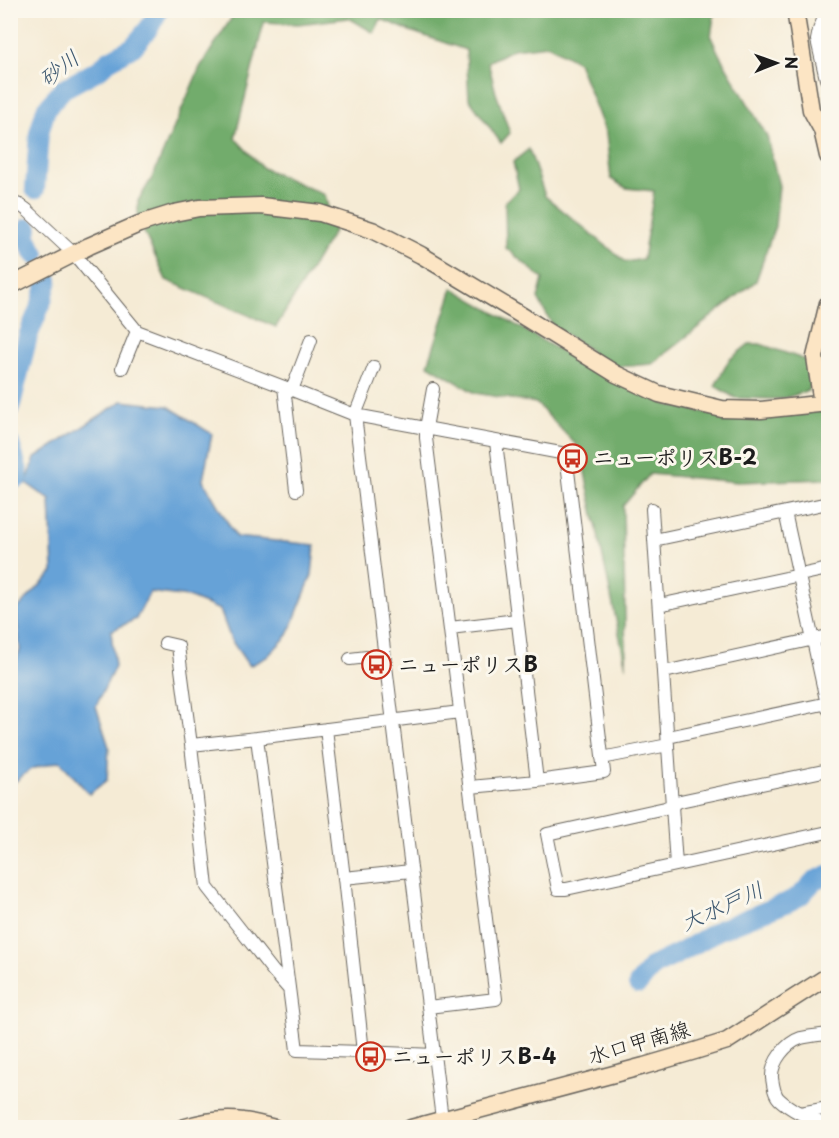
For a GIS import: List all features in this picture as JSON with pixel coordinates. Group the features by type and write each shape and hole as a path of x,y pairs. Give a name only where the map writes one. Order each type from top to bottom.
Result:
{"street":[{"path":"795,10 811,110 822,130 828,156"},
{"path":"827,10 817,40 828,81"},
{"path":"10,202 27,210 74,254 137,331 355,415 566,454 604,772 470,787"},
{"path":"10,286 89,246 139,224 174,213 199,208 261,206 320,213 372,230 421,255 616,374 659,394 722,409 761,410 825,404 815,357 828,303"},
{"path":"122,368 137,331"},
{"path":"296,490 288,388 311,340"},
{"path":"374,367 355,415 442,1119"},
{"path":"428,1007 496,999 426,428 433,389"},
{"path":"496,441 537,781"},
{"path":"654,540 828,502"},
{"path":"652,509 676,865"},
{"path":"602,758 828,705 785,512"},
{"path":"659,605 828,568"},
{"path":"450,628 517,620"},
{"path":"664,672 828,636"},
{"path":"165,643 178,646 207,887 289,989"},
{"path":"350,659 384,655"},
{"path":"191,745 460,712"},
{"path":"326,729 363,1052"},
{"path":"257,738 297,1050 434,1055"},
{"path":"828,770 680,801 664,808 547,834 558,889 566,889 828,832"},
{"path":"344,878 411,871"},
{"name":"水口甲南線","path":"411,1128 695,1052 727,1041 828,976"},
{"path":"828,1034 799,1039 783,1051 772,1071 777,1098 800,1113 828,1126"},
{"path":"800,1113 828,1108"},
{"path":"182,1128 224,1120 244,1121 275,1128"}],"green space":[{"path":"236,11 719,11 714,15 711,37 767,136 779,186 775,226 756,281 652,364 616,367 604,377 669,405 728,417 828,408 828,479 738,482 650,474 623,506 626,667 580,449 536,403 475,393 428,365 453,288 584,365 591,351 553,326 538,299 543,279 506,248 505,202 519,189 513,162 529,149 545,196 626,262 643,259 654,191 626,188 611,179 606,134 578,62 548,45 513,49 488,62 510,133 501,143 469,99 466,50 381,19 374,33 349,18 298,24 264,22 235,138 263,168 325,195 334,231 276,327 166,280 138,219 138,201 152,178 200,67"},
{"path":"749,344 760,344 806,360 812,381 808,391 781,399 735,398 715,386 729,360"}],"water":[{"path":"122,401 168,406 212,434 203,480 236,537 315,545 312,575 288,635 267,657 249,666 231,640 220,610 188,597 150,592 136,619 111,631 115,666 96,706 109,747 107,780 89,794 60,761 31,769 11,785 11,673 20,650 16,610 53,572 50,500 26,483 35,458"}],"waterway":[{"name":"砂川","path":"35,189 39,133 46,109 63,89 100,69 108,61 133,47 149,28 159,10"},
{"name":"砂川","path":"28,228 26,237 35,254"},
{"name":"砂川","path":"10,408 28,336 48,280"},
{"name":"砂川","path":"10,444 18,478"},
{"name":"大水戸川","path":"638,984 653,966 719,930 800,896 814,881 828,875"}],"place":[{"name":"ニューポリスB-2","path":"572,458"},
{"name":"ニューポリスB","path":"377,665"},
{"name":"ニューポリスB-4","path":"371,1057"}]}
